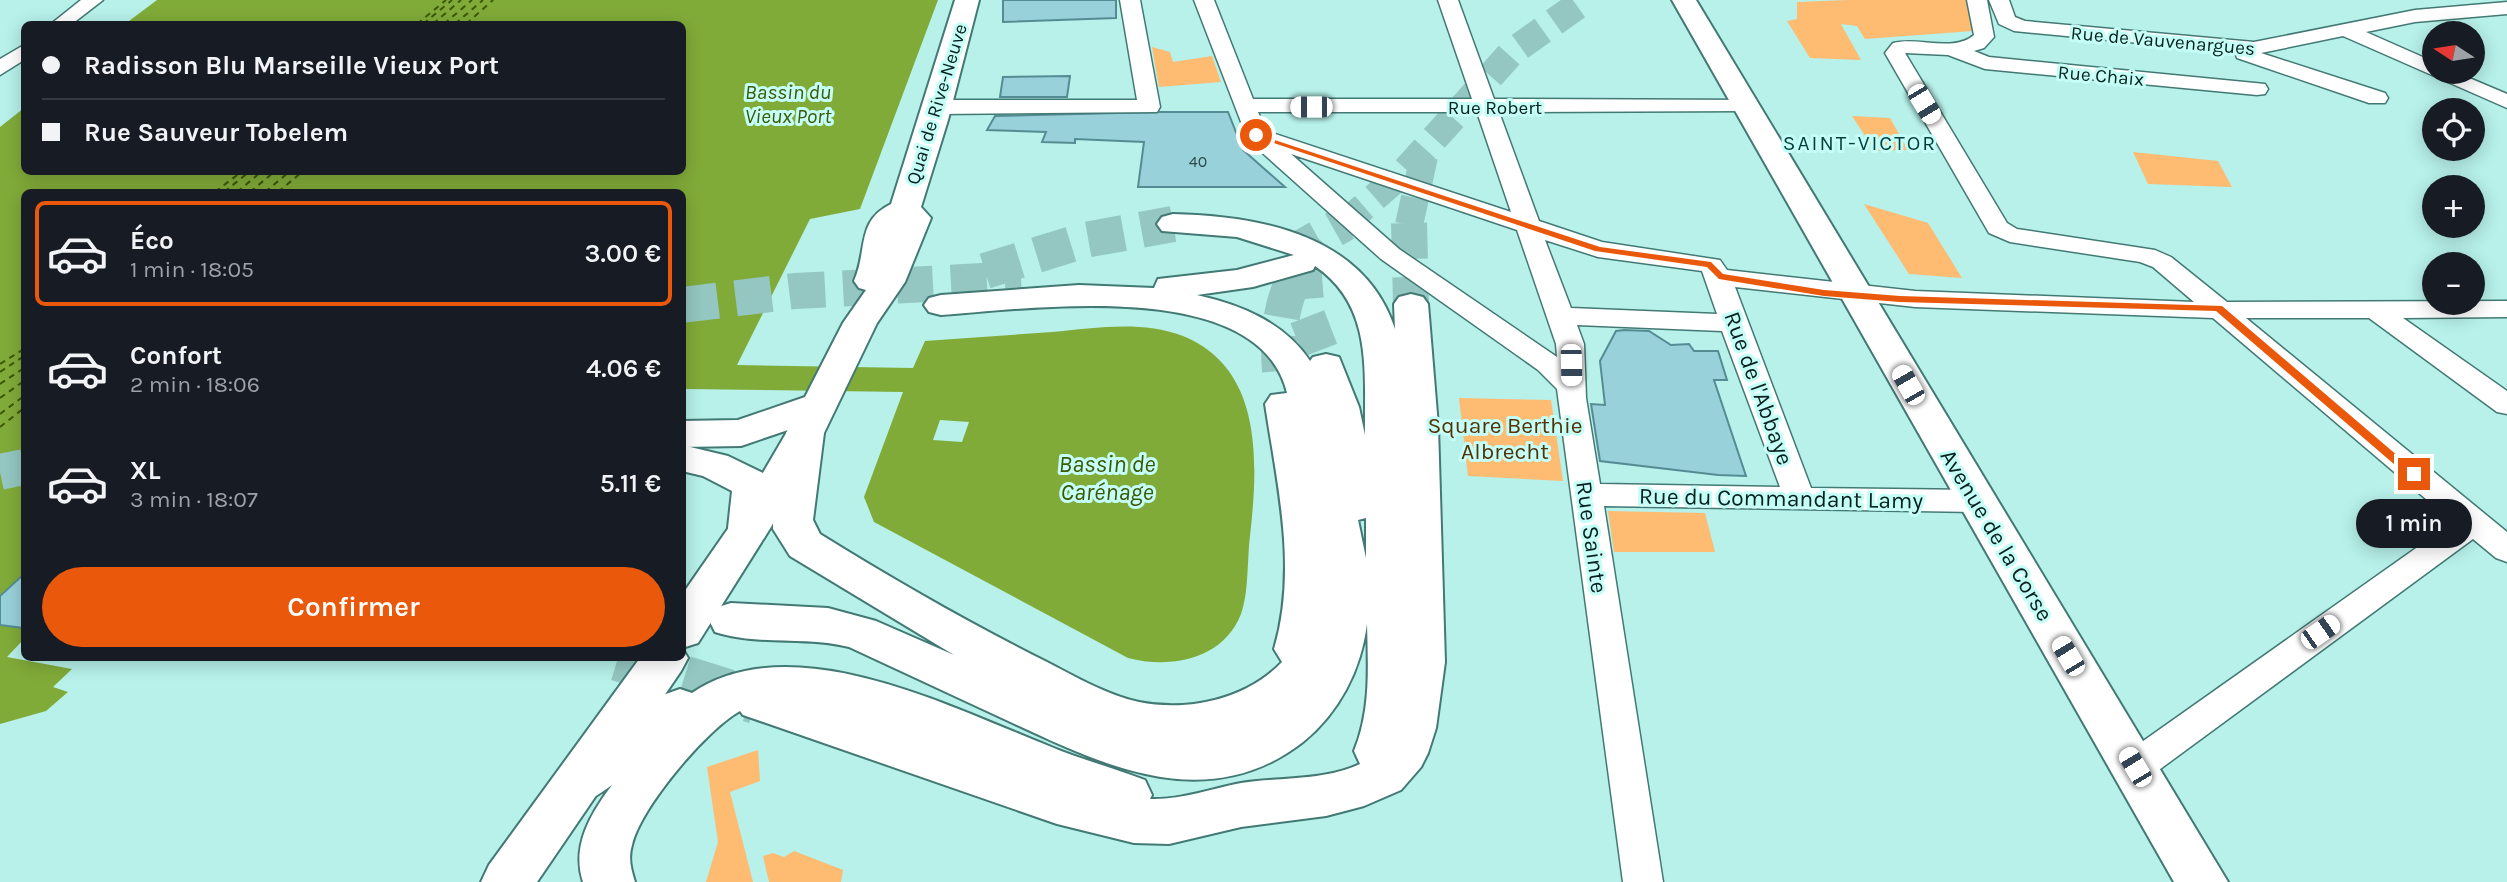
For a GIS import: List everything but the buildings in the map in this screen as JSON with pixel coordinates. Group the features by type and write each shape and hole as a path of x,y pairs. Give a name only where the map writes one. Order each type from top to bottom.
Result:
{"main road":[{"name":"Quai de Rive-Neuve","path":"812,416 853,338 879,262 882,228 887,218 905,209 967,0"},
{"name":"Avenue de la Corse","path":"1684,0 2202,882"},
{"path":"1173,224 1241,227 1276,236 1315,253 1354,281 1371,304 1378,325 1390,609 1390,714 1381,746 1368,764 1326,795"},
{"path":"941,305 1228,282 1261,276 1294,259 1189,274 1021,279"},
{"path":"1053,298 1140,296 1180,300 1234,316 1259,330 1296,365 1307,387 1319,450 1330,483 1343,546 1347,582 1342,649 1330,679 1287,731"},
{"path":"759,702 1058,802 1134,821 1169,822 1241,805 1326,795 1364,785 1394,766 1404,753 1417,704 1422,662 1419,426 1412,304"},
{"path":"731,620 828,625 860,633 1115,748 1157,760 1206,760 1240,753 1287,731 1328,706 1345,684 1356,657 1362,620 1359,508 1339,407 1326,365"},
{"path":"1243,710 1285,671 1299,647 1305,624 1304,551 1280,371"},
{"path":"812,416 793,520 794,529 806,545 1008,664 1078,699 1132,720 1188,725 1243,710 1291,684 1308,665 1318,641 1327,569 1327,541 1318,485 1319,450"},
{"path":"686,434 741,433 812,416"},
{"path":"686,625 749,528 812,416"},
{"path":"686,459 714,465 751,484 754,499 749,528"},
{"path":"519,875 663,661"},
{"path":"1008,664 1115,748"},
{"path":"580,781 713,686 764,669 804,668 837,674 886,693 947,726"},
{"path":"609,882 605,873 604,854 616,822 666,747 695,716 728,695 772,683 813,683 947,726 1116,793 1241,805"},
{"path":"2184,882 2202,882"}],"street":[{"path":"64,21 93,0"},
{"path":"937,107 1149,107 1130,0"},
{"path":"1204,0 1256,135 1390,254 1533,353 1571,386"},
{"name":"Rue Sainte","path":"1448,0 1570,344 1571,386 1643,882"},
{"path":"1977,0 1984,37 1981,41 1950,48 1907,46 1895,49 1895,53 1996,224 2010,235 2155,258 2472,524 2507,550"},
{"name":"Rue de Vauvenargues","path":"1999,0 2006,20 2021,27 2268,48 2415,16 2507,8"},
{"path":"2346,30 2422,65"},
{"path":"2217,45 2377,98"},
{"name":"Rue Chaix","path":"1950,48 1965,58 1984,63 2257,89"},
{"path":"2,66 21,53"},
{"path":"2466,84 2507,102"},
{"name":"Rue Robert","path":"1245,106 1745,105"},
{"path":"1256,135 1598,249 1711,265 1719,276 1856,295 2218,309 2507,309"},
{"name":"Rue de l'Abbaye","path":"1719,276 1733,323 1800,499"},
{"path":"2375,310 2507,405"},
{"path":"1560,316 1733,323"},
{"name":"Rue du Commandant Lamy","path":"1586,495 1976,500"},
{"path":"2135,767 2472,524"}],"green space":[{"path":"1969,0 1973,31 1865,39 1857,26 1841,24 1861,60 1810,58 1787,21 1797,19 1797,2"},
{"path":"1152,47 1170,52 1173,62 1212,56 1221,82 1159,87"},
{"path":"1852,116 1890,118 1908,150 1875,151"},
{"path":"2133,152 2218,161 2232,187 2148,184"},
{"path":"1864,204 1928,223 1962,278 1909,274"},
{"name":"Square Berthie Albrecht","path":"1459,398 1551,400 1563,481 1468,476"},
{"path":"1608,511 1705,513 1715,552 1614,552"},
{"path":"758,750 760,781 730,792 753,882 706,882 718,842 707,767"},
{"path":"794,851 843,870 841,882 769,882 763,856 773,853 784,857"}],"water":[{"path":"157,0 938,0 860,209 810,219 737,365 913,368 925,341 1118,326 1151,328 1183,336 1209,351 1229,371 1242,395 1250,421 1254,479 1247,586 1244,605 1233,630 1222,642 1193,657 1161,662 1128,658 874,522 864,497 903,392 686,389 686,189 21,189 21,642 7,657 72,669 53,687 68,692 46,711 0,724 0,127 21,110 21,175 686,175 686,21 129,21"}],"pier":[{"path":"940,420 969,422 962,442 933,440"}],"ferry route":[{"path":"421,21 446,0"},
{"path":"427,21 452,0"},
{"path":"436,21 461,0"},
{"path":"448,21 472,0"},
{"path":"458,21 483,0"},
{"path":"469,21 493,0"},
{"path":"219,189 237,175"},
{"path":"228,189 245,175"},
{"path":"241,189 257,175"},
{"path":"254,189 270,175"},
{"path":"269,189 285,175"},
{"path":"282,189 298,175"},
{"path":"0,364 21,351"},
{"path":"0,372 21,358"},
{"path":"0,384 21,370"},
{"path":"0,398 21,383"},
{"path":"0,414 21,398"},
{"path":"0,427 21,410"}],"tunnel":[{"path":"1343,225 1406,170 1512,52 1585,0"},
{"path":"1409,225 1425,152"},
{"path":"1287,256 1345,223"},
{"path":"985,271 1085,240 1173,224 1167,225"},
{"path":"1409,225 1411,304"},
{"path":"1303,264 1321,241"},
{"path":"1280,371 1282,317 1291,285 1303,264"},
{"path":"1303,264 1307,316 1326,365"},
{"path":"686,305 795,291 1021,279"},
{"path":"0,472 21,468"},
{"path":"628,661 756,701"}],"district":[{"name":"SAINT-VICTOR","path":"1860,143"}],"route":[{"path":"1256,135 1483,208 1598,249 1711,265 1719,276 1824,293 1900,299 2218,309 2414,474"}],"water label":[{"name":"Bassin du Vieux Port","path":"788,104"},
{"name":"Bassin de Carénage","path":"1107,478"}]}
